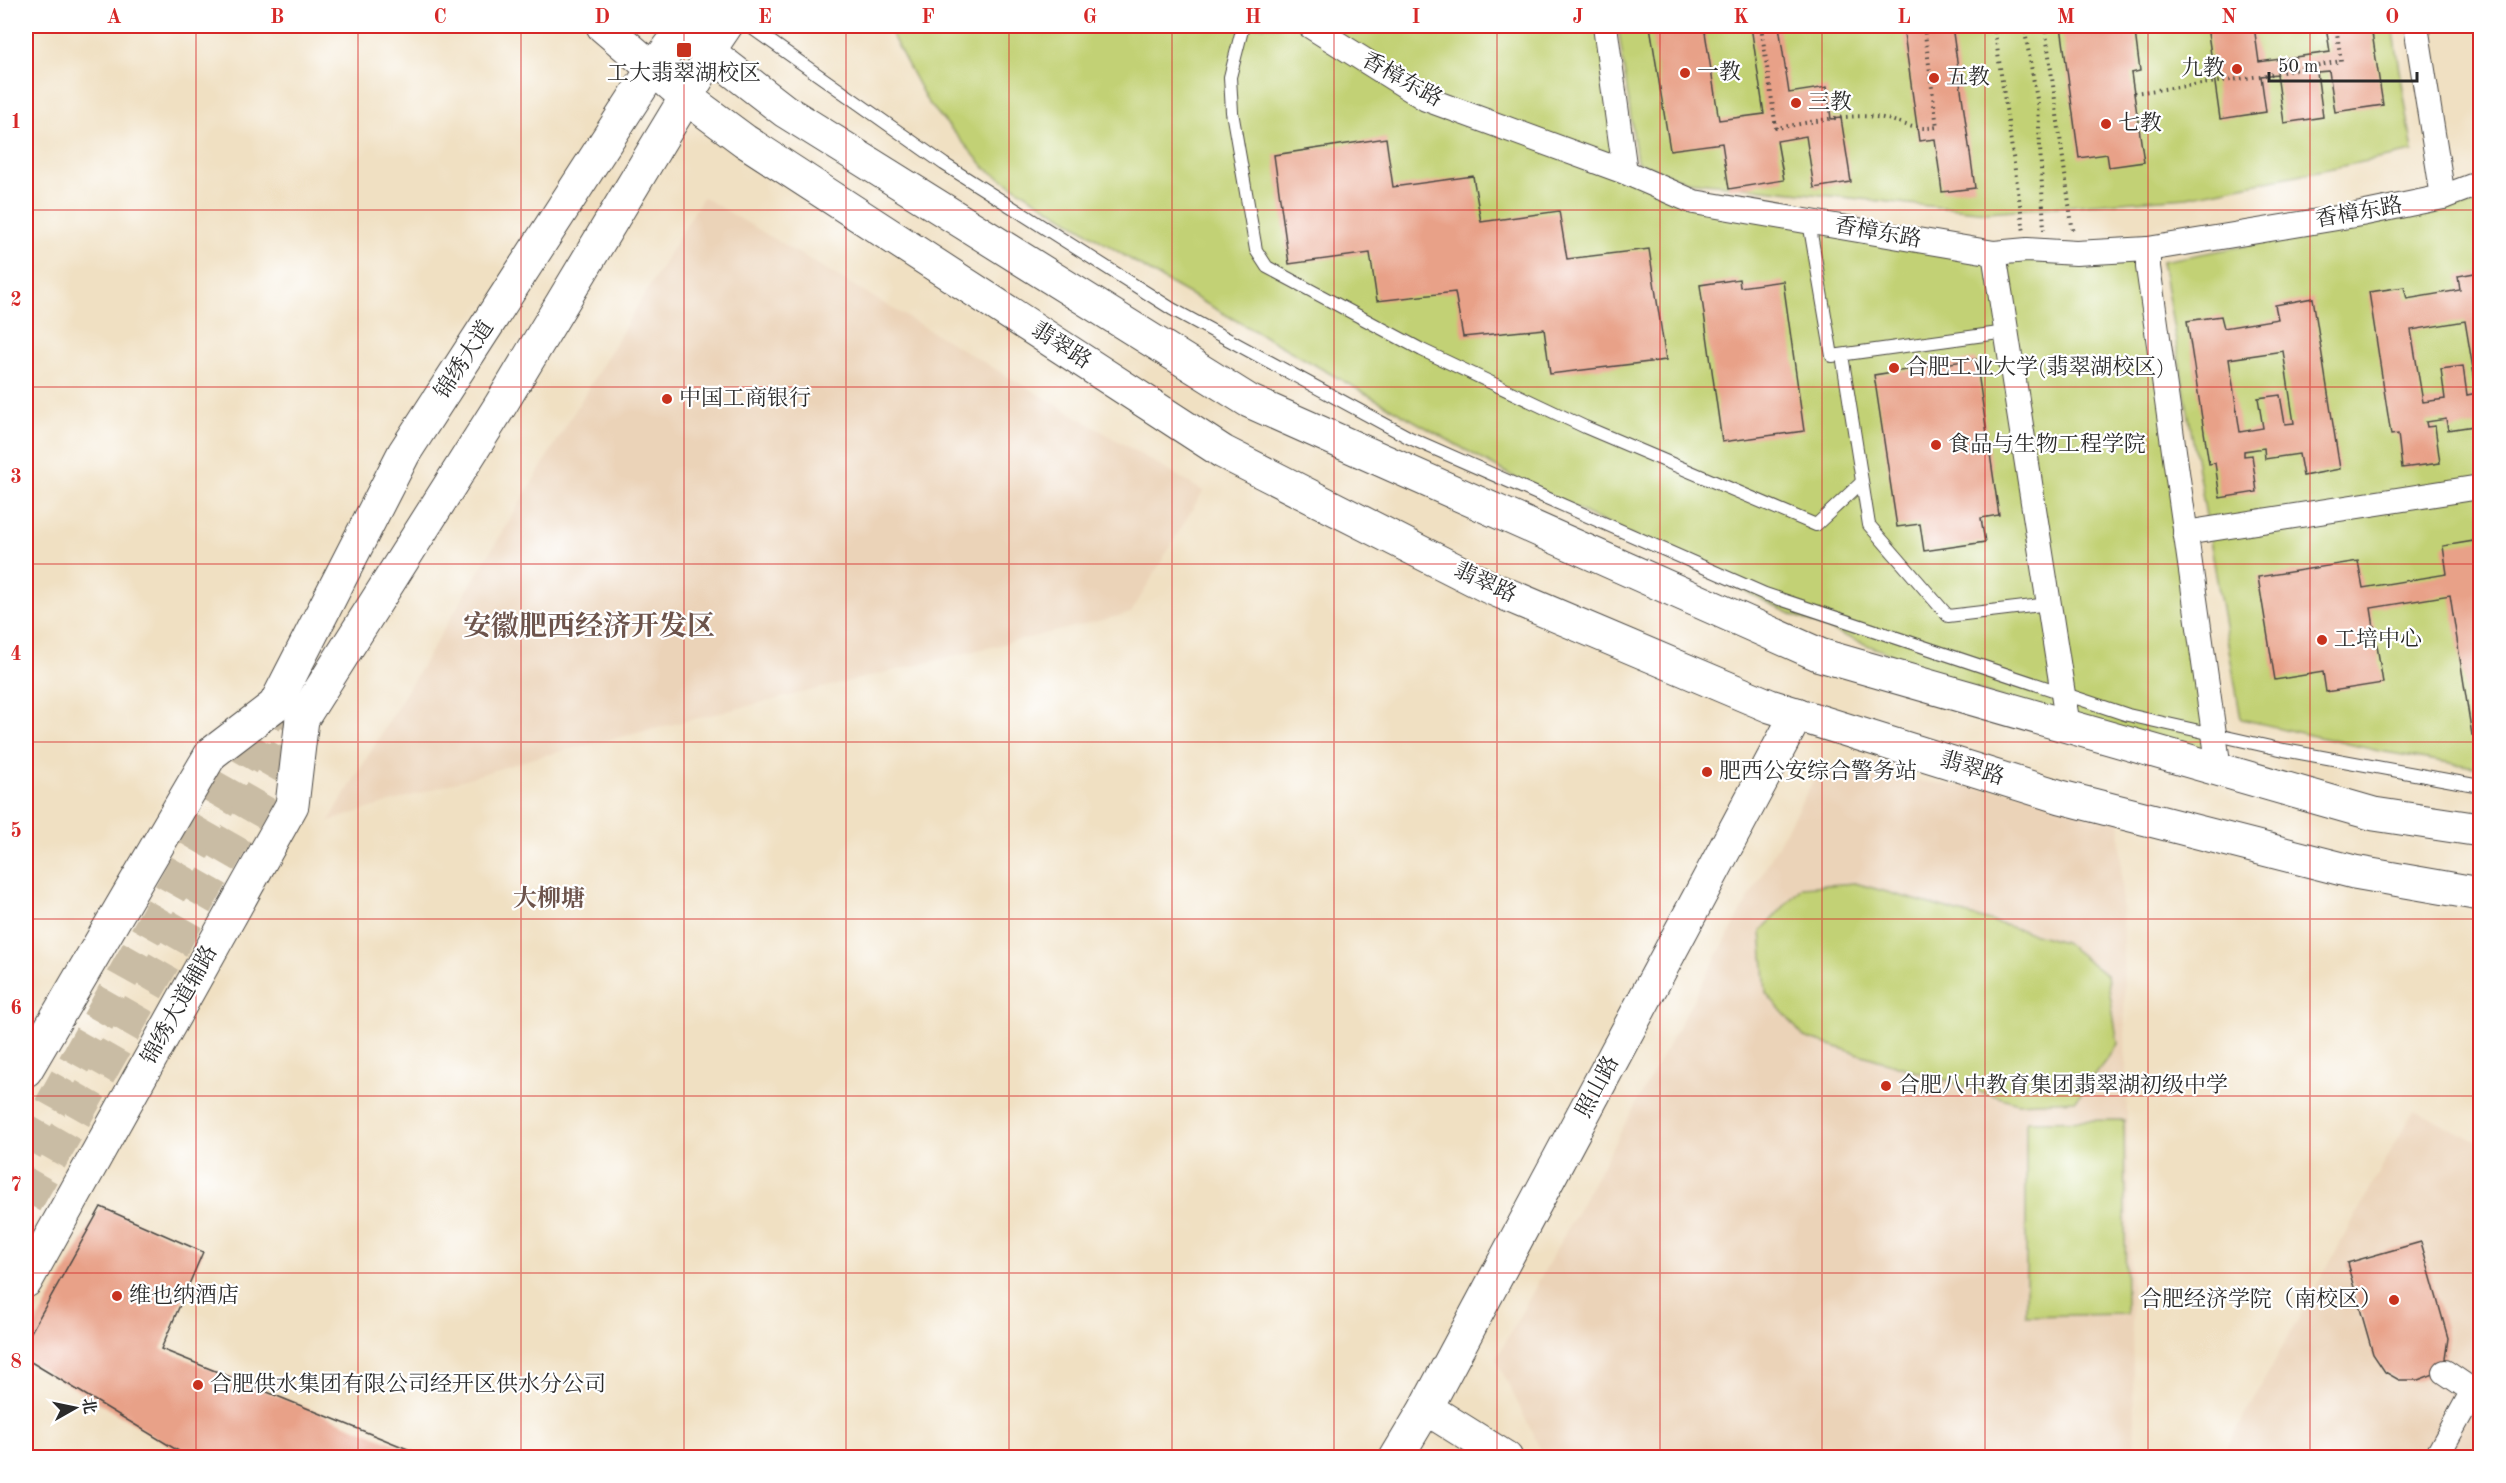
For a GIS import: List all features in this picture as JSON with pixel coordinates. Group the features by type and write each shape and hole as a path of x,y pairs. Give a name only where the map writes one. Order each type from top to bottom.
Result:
{"main road":[{"name":"翡翠路","path":"603,26 687,98 745,141 1223,452 1489,587 1770,706 2061,798 2354,872 2481,894"},
{"name":"锦绣大道","path":"289,712 404,453 681,27"},
{"path":"681,27 785,111 1249,401 1820,655 2374,813 2481,830"},
{"path":"26,1070 211,754 289,712 500,406 712,54"},
{"name":"锦绣大道辅路","path":"26,1281 292,805 289,712"},
{"name":"照山路","path":"1396,1458 1426,1408 1797,714"},
{"path":"1426,1408 1506,1458"}],"street":[{"path":"712,54 731,26"},
{"name":"香樟东路","path":"1310,26 1426,99 1625,172 1694,202 1994,253 2036,251 2076,253 2148,249 2361,214 2443,197 2481,183"},
{"path":"1605,26 1625,172"},
{"path":"2416,26 2443,197"},
{"path":"2148,249 2218,770"},
{"path":"1994,253 2068,726"},
{"path":"2186,533 2481,487"},
{"path":"2436,1458 2473,1391 2445,1372"}],"lane":[{"path":"748,26 944,164 1172,309 1410,438 1765,594 2128,714 2284,750 2481,786"},
{"path":"1244,26 1230,77 1232,112 1256,250 1267,267 1422,350 1585,427 1816,525 1862,483"},
{"path":"1809,222 1832,356 2006,332"},
{"path":"1842,355 1869,525 1948,616 2049,604"}],"path":[{"path":"1761,26 1776,128 1841,118 1882,118 1917,130 1937,128 1924,26"},
{"path":"1994,26 2036,251"},
{"path":"2024,26 2038,105 2036,251"},
{"path":"2045,26 2076,253"},
{"path":"2134,93 2261,76 2341,61 2336,26"}],"shaded area":[{"path":"703,197 1203,491 1131,613 534,758 329,821"},
{"name":"合肥八中教育集团翡翠湖初级中学","path":"1819,770 2061,797 2120,812 2135,1457 1544,1457 1496,1359"},
{"name":"合肥经济学院（南校区）","path":"2414,1110 2480,1143 2480,1457 2221,1458"}],"green space":[{"path":"887,26 1605,26 1625,172 1694,202 1996,255 2148,249 2219,769 2068,726 1793,615 1526,484 1157,276 986,169 927,101"},
{"path":"1618,26 2393,26 2413,152 2187,197 1987,212 1686,181 1637,162"},
{"path":"2480,203 2480,768 2379,751 2241,719 2162,261"},
{"path":"1855,883 2064,942 2107,976 2118,1044 2076,1100 2018,1103 1804,1037 1766,993 1761,931 1802,887"},
{"path":"2124,1120 2126,1314 2026,1316 2026,1121"}],"building":[{"name":"三教","path":"1650,26 1704,26 1719,120 1764,114 1751,26 1779,26 1789,93 1827,87 1831,119 1841,118 1851,182 1814,188 1806,136 1777,141 1784,180 1729,189 1722,143 1670,150"},
{"name":"五教","path":"1903,26 1952,26 1975,188 1942,192 1935,139 1919,141"},
{"name":"七教","path":"2061,26 2125,26 2126,33 2135,32 2140,71 2131,73 2144,162 2109,167 2107,154 2079,158"},
{"path":"2207,26 2254,26 2259,62 2330,52 2326,26 2371,26 2383,105 2335,112 2329,71 2317,72 2323,117 2284,123 2277,74 2261,76 2266,112 2220,119"},
{"path":"1386,138 1393,187 1473,176 1481,222 1559,211 1567,259 1649,249 1666,360 1550,374 1544,329 1463,337 1455,292 1377,301 1370,253 1289,264 1274,155"},
{"path":"2480,272 2480,425 2448,430 2446,419 2426,422 2427,427 2435,426 2440,463 2402,468 2398,434 2391,435 2369,292 2404,287 2407,299 2460,290 2458,276","holes":["2465,321 2477,393 2467,395 2463,366 2441,369 2445,399 2423,402 2411,330"]},
{"path":"1739,279 1740,287 1783,281 1804,431 1722,442 1700,285"},
{"path":"2313,298 2340,469 2303,476 2299,454 2265,459 2264,448 2244,451 2244,456 2252,455 2257,492 2220,498 2215,463 2209,464 2187,321 2221,316 2224,328 2278,319 2275,305","holes":["2283,351 2294,423 2285,424 2280,395 2258,398 2263,428 2240,432 2229,359"]},
{"name":"食品与生物工程学院","path":"1976,359 1999,515 1981,518 1985,542 1924,551 1920,524 1897,527 1874,375"},
{"name":"工培中心","path":"2480,540 2480,733 2472,735 2450,595 2371,608 2383,683 2326,692 2323,672 2275,680 2258,577 2358,561 2363,588 2447,574 2443,546"},
{"path":"101,1207 203,1252 161,1349 430,1458 190,1458 26,1359 26,1341"},
{"path":"2421,1242 2448,1338 2445,1359 2434,1374 2418,1380 2399,1380 2385,1372 2373,1354 2347,1263"}],"tunnel":[{"path":"26,1150 275,705"},
{"path":"26,1203 302,719"}],"place":[{"name":"工大翡翠湖校区","path":"684,50"},
{"name":"九教","path":"2237,69"},
{"name":"一教","path":"1685,73"},
{"name":"五教","path":"1934,78"},
{"name":"三教","path":"1796,103"},
{"name":"七教","path":"2106,124"},
{"name":"合肥工业大学(翡翠湖校区)","path":"1894,368"},
{"name":"中国工商银行","path":"667,399"},
{"name":"食品与生物工程学院","path":"1936,445"},
{"name":"工培中心","path":"2322,640"},
{"name":"肥西公安综合警务站","path":"1707,772"},
{"name":"合肥八中教育集团翡翠湖初级中学","path":"1886,1086"},
{"name":"维也纳酒店","path":"117,1296"},
{"name":"合肥经济学院（南校区）","path":"2394,1300"},
{"name":"合肥供水集团有限公司经开区供水分公司","path":"198,1385"}],"district":[{"name":"安徽肥西经济开发区","path":"589,628"},
{"name":"大柳塘","path":"549,900"}]}
